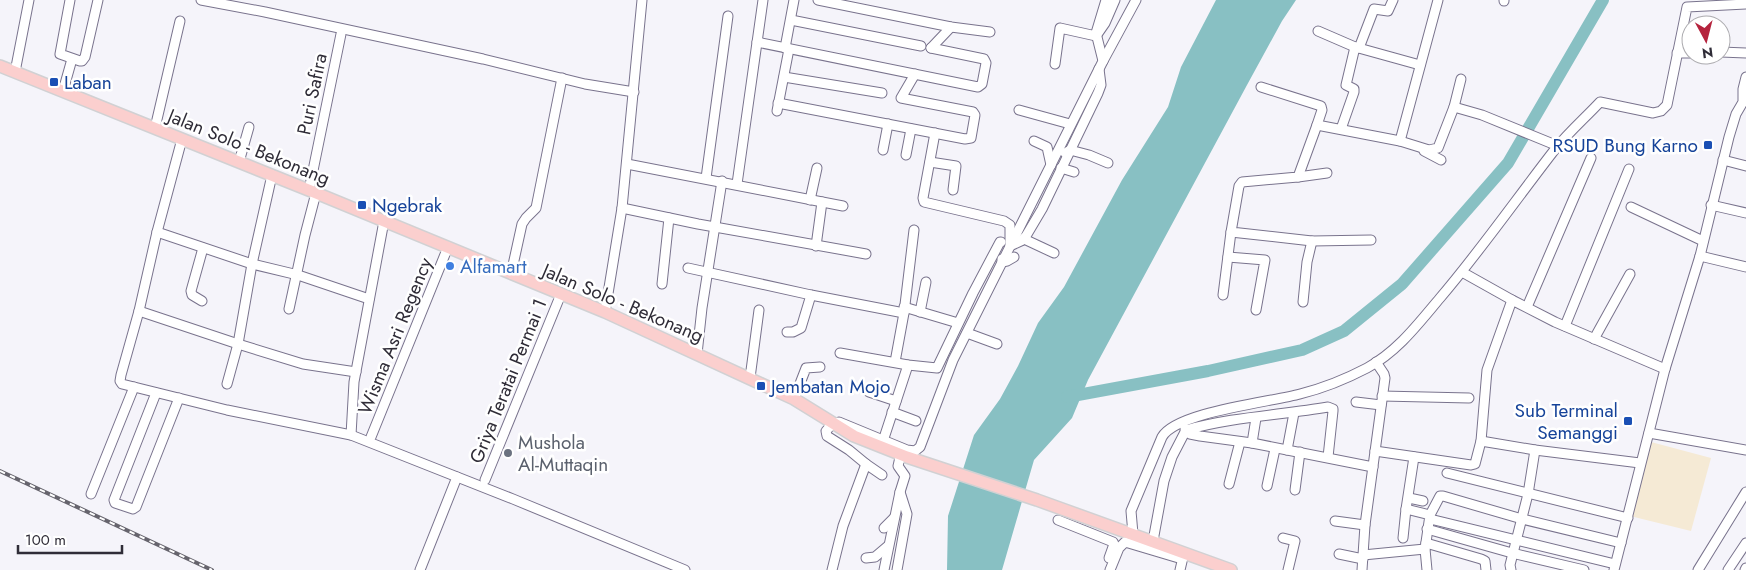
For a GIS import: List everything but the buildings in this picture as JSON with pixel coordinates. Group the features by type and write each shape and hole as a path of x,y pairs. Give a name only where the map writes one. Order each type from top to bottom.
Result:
{"main road":[{"name":"Jalan Solo - Bekonang","path":"0,66 312,191 605,312 794,399 854,436 920,461 1130,533"},
{"path":"1130,533 1153,541 1183,556 1231,570"}],"street":[{"path":"15,72 29,0"},
{"path":"70,0 60,52 62,56 82,61 85,57 98,1 87,0"},
{"path":"202,0 634,92"},
{"path":"605,312 622,208 642,0"},
{"path":"737,184 763,0"},
{"path":"794,0 778,107 888,124 966,140 971,138 974,112 901,98 916,74"},
{"path":"818,0 951,27 990,32"},
{"path":"1010,246 1024,239 1042,209 1098,93 1101,85 1101,65 1098,42 1106,0"},
{"path":"1098,42 1115,0"},
{"path":"882,475 827,436 828,420 907,450 915,450 920,447 952,360 1070,124 1136,0"},
{"path":"1341,129 1354,92 1354,89 1346,85 1357,48 1374,9 1388,12 1393,0"},
{"path":"1400,141 1438,0"},
{"path":"1153,541 1164,481 1183,427 1209,413 1300,394 1342,381 1393,351 1414,330 1462,272 1558,146 1600,102 1654,113 1662,111 1667,105 1687,7 1746,4"},
{"path":"706,178 728,16"},
{"path":"155,128 180,20"},
{"path":"791,20 921,46"},
{"path":"757,42 978,87 982,84 986,63 984,59 931,48 951,27"},
{"path":"1055,64 1060,28 1098,42"},
{"path":"1318,31 1357,48 1420,65"},
{"name":"Puri Safira","path":"289,309 298,275 341,34"},
{"path":"1731,52 1746,53"},
{"path":"63,91 72,59"},
{"path":"784,77 882,93"},
{"path":"1406,509 1614,567 1665,369 1700,256 1723,160 1736,114 1745,101 1743,89 1746,77"},
{"path":"511,274 522,224 536,208 562,78"},
{"path":"1317,125 1400,141 1429,150 1438,148 1454,106 1461,79"},
{"path":"1261,87 1321,106 1322,110 1298,177"},
{"path":"1454,106 1482,115 1558,146"},
{"path":"1019,110 1070,124"},
{"path":"1736,114 1746,116"},
{"path":"883,150 888,124"},
{"path":"239,162 249,127"},
{"path":"906,155 911,129"},
{"path":"934,133 923,198 924,202 1010,224 1010,246"},
{"path":"182,139 157,232 140,311 130,340 120,381 122,384 226,410 351,435 685,570"},
{"path":"1034,141 1048,147 1052,162"},
{"path":"1400,141 1420,148 1441,160"},
{"path":"1052,162 1070,150 1108,163"},
{"path":"1527,307 1592,158"},
{"path":"1723,160 1746,166"},
{"path":"930,162 956,166 953,190"},
{"path":"626,164 722,181 843,206"},
{"path":"810,200 817,168"},
{"path":"1061,168 1074,172"},
{"path":"1566,326 1628,170"},
{"path":"1223,295 1231,232 1240,183 1327,173"},
{"path":"227,384 238,344 252,264 272,175"},
{"path":"697,354 702,308 722,181"},
{"path":"816,246 822,202"},
{"path":"1711,205 1746,213"},
{"path":"1631,207 1703,241"},
{"path":"622,208 714,227 866,254"},
{"path":"662,284 669,218"},
{"path":"351,435 356,372 384,221"},
{"path":"895,362 914,230"},
{"path":"157,232 252,264 298,275 369,299"},
{"path":"1231,232 1312,241 1371,240"},
{"path":"1024,239 1054,253"},
{"path":"1302,302 1307,262 1312,241"},
{"path":"840,353 936,368 972,293 1000,242 1004,245 1002,262"},
{"name":"Wisma Asri Regency","path":"371,437 448,247"},
{"path":"202,301 192,295 191,291 203,248"},
{"path":"1700,256 1746,267"},
{"path":"1002,262 1007,262 1014,257"},
{"path":"1228,257 1264,260 1256,310"},
{"path":"688,268 811,295 920,312 958,323"},
{"path":"1462,272 1512,300 1594,340 1665,369"},
{"path":"1594,340 1630,274"},
{"path":"920,312 926,282"},
{"name":"Griya Teratai Permai 1","path":"485,480 561,294"},
{"path":"787,332 793,332 801,328 811,295"},
{"path":"1375,450 1472,465 1476,461 1481,441 1487,370 1512,300"},
{"path":"750,378 759,310"},
{"path":"140,311 303,364 356,372"},
{"path":"967,333 997,344"},
{"path":"1362,570 1365,525 1384,374 1376,362"},
{"path":"883,441 908,365"},
{"path":"794,399 806,368 820,367"},
{"path":"91,494 134,387"},
{"path":"869,392 896,401"},
{"path":"156,393 114,500 115,503 132,509 136,507 179,398"},
{"path":"1356,402 1468,398"},
{"path":"1130,533 1131,512 1164,433 1183,427 1328,407 1333,409 1328,458"},
{"path":"892,412 916,421"},
{"path":"1287,450 1294,413"},
{"path":"1252,444 1256,418"},
{"path":"1183,427 1194,435 1300,452 1373,467"},
{"path":"1649,433 1746,450"},
{"path":"1481,441 1535,450 1640,463"},
{"path":"1229,484 1240,442"},
{"path":"1267,486 1275,449"},
{"path":"1511,570 1512,553 1528,494 1535,450"},
{"path":"1294,490 1300,452"},
{"path":"884,570 894,517 905,476 898,466 901,454"},
{"path":"1403,538 1414,457"},
{"path":"832,570 843,526 866,464"},
{"path":"1447,473 1628,518"},
{"path":"420,570 458,477"},
{"path":"897,570 907,514 900,492"},
{"path":"1698,570 1746,492"},
{"path":"1427,570 1426,546 1430,517 1440,496 1522,519 1621,543"},
{"path":"1409,498 1423,501"},
{"path":"884,528 894,517"},
{"path":"1058,520 1114,544 1105,570"},
{"path":"1335,521 1365,525"},
{"path":"1428,529 1512,553 1584,570"},
{"path":"1283,538 1296,541 1288,570"},
{"path":"1110,570 1119,548 1125,542 1183,556 1180,570"},
{"path":"1728,570 1746,543"},
{"path":"866,558 875,557 888,546"},
{"path":"1339,554 1363,557 1426,546 1481,559 1485,561 1486,570"},
{"path":"879,570 886,560"},
{"path":"886,560 891,570"}],"shaded area":[{"path":"1651,442 1711,458 1691,531 1630,516"}],"water":[{"path":"1216,0 1296,0 1282,21 1088,380 1072,418 1034,460 1002,570 947,570 948,516 974,435 1000,399 1038,323 1064,287 1122,180 1168,107 1181,67"}],"waterway":[{"path":"1067,397 1208,371 1302,350 1344,331 1402,284 1508,163 1603,0"}],"railway":[{"path":"0,471 212,570"}],"place":[{"name":"Laban","path":"54,82"},
{"name":"RSUD Bung Karno","path":"1708,145"},
{"name":"Ngebrak","path":"362,205"},
{"name":"Alfamart","path":"450,266"},
{"name":"Jembatan Mojo","path":"761,386"},
{"name":"Sub Terminal Semanggi","path":"1628,421"},
{"name":"Mushola Al-Muttaqin","path":"508,453"}]}
